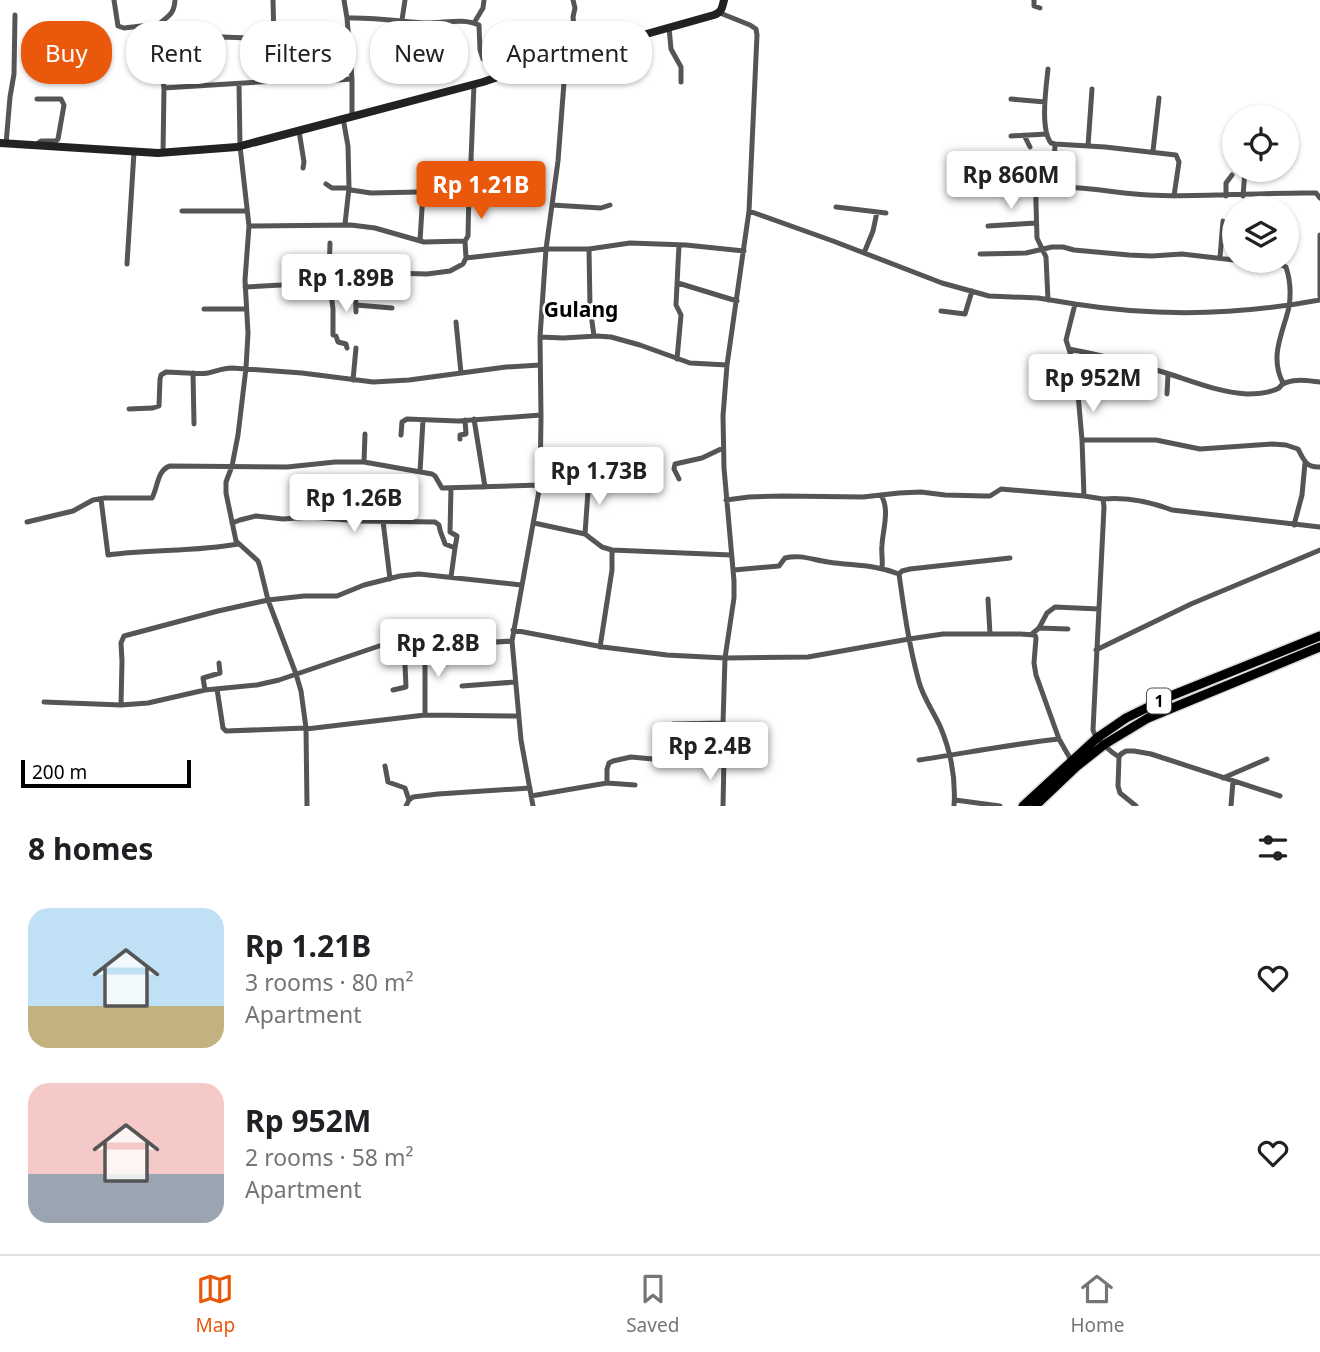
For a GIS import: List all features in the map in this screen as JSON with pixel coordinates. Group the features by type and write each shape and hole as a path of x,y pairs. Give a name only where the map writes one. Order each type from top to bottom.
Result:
{"highway":[{"name":"1","path":"1035,806 1104,745 1126,718 1164,699 1314,646 1320,636"},
{"name":"1","path":"1023,806 1071,760 1104,745"}],"main road":[{"path":"652,32 720,13 724,0"},
{"path":"3,144 163,153 240,146 482,81"}],"street":[{"path":"114,0 118,26 126,28"},
{"path":"162,21 172,14 175,0"},
{"path":"273,0 273,21"},
{"path":"344,0 346,21"},
{"path":"402,20 405,0"},
{"path":"474,23 483,8 484,0"},
{"path":"573,0 573,21"},
{"path":"1034,0 1034,6 1040,8"},
{"path":"720,13 750,25 756,29 757,35 750,211 727,365 723,416 726,500 734,570 734,598 725,658 723,806"},
{"path":"3,144 14,74 15,15"},
{"path":"346,18 474,23 479,25 482,54"},
{"path":"669,27 671,49 681,67 681,82"},
{"path":"1048,69 1045,102 1048,141 1055,144 1173,153 1178,158 1174,196"},
{"path":"163,84 163,153"},
{"path":"164,88 239,84 240,146 249,226 245,287 248,333 238,435 226,482 226,493 238,544 258,561 268,600 296,674 305,710 307,806"},
{"path":"352,84 352,115"},
{"path":"245,287 264,288 355,272 427,274 450,271 463,264 468,236 474,84"},
{"path":"533,806 521,740 512,641 540,485 540,337 546,249 558,161 564,84"},
{"path":"1088,146 1092,89"},
{"path":"0,96 10,97"},
{"path":"1153,151 1159,98"},
{"path":"36,145 41,141 58,139 64,105 61,99 37,99"},
{"path":"1011,99 1045,102"},
{"path":"343,118 348,146 349,188 345,225"},
{"path":"299,131 303,168"},
{"path":"1011,136 1047,134"},
{"path":"1024,135 1030,147"},
{"path":"1052,186 1055,144"},
{"path":"127,264 134,152"},
{"path":"1035,168 1037,238 1046,257 1048,300"},
{"path":"1227,182 1226,196 1316,193 1320,198"},
{"path":"1244,195 1245,182"},
{"path":"326,184 332,188 349,188 371,193 456,192 469,189"},
{"path":"1035,189 1052,186 1145,195 1222,196"},
{"path":"420,241 423,192"},
{"path":"552,205 601,208 610,205"},
{"path":"836,207 886,213"},
{"path":"182,211 247,211"},
{"path":"750,211 942,284 989,296 1170,313 1207,313 1289,306 1320,298 1320,234"},
{"path":"864,253 877,212"},
{"path":"988,226 1036,223"},
{"path":"249,226 345,225 375,228 420,241 465,241"},
{"path":"980,254 1027,253 1063,247 1129,255 1182,254 1220,258 1222,233"},
{"path":"330,243 329,277 333,335 338,342 346,344 347,348"},
{"path":"466,258 546,249 589,250 630,243 744,251"},
{"path":"677,359 681,315 676,305 679,245"},
{"path":"589,250 590,307 594,336"},
{"path":"355,272 356,309 392,307"},
{"path":"1283,383 1279,374 1278,353 1289,306 1288,273"},
{"path":"678,283 737,300"},
{"path":"942,311 965,314 972,291"},
{"path":"1075,304 1066,340 1076,371 1084,496"},
{"path":"204,309 246,309"},
{"path":"456,322 461,373"},
{"path":"540,337 611,337 677,359 699,364 727,365"},
{"path":"353,380 356,348"},
{"path":"1069,349 1097,354 1206,387 1249,394 1264,393 1283,383 1320,382"},
{"path":"129,409 159,406 160,379 166,372 211,373 222,368 246,368 373,382 541,365"},
{"path":"193,373 194,424"},
{"path":"1167,394 1168,374"},
{"path":"401,435 404,420 465,420 541,415"},
{"path":"421,472 423,419"},
{"path":"474,419 485,487"},
{"path":"460,439 460,435 466,434 465,420"},
{"path":"364,462 365,434"},
{"path":"1082,440 1156,440 1200,449 1272,444 1298,449 1305,463 1302,495 1294,525"},
{"path":"679,479 674,469 675,464 702,458 723,448"},
{"path":"27,522 73,511 93,500 152,498 161,472 170,466 287,467 364,462 435,476 442,488 540,485"},
{"path":"1305,463 1320,467"},
{"path":"585,534 589,477"},
{"path":"451,488 450,532 457,536 451,577"},
{"path":"726,500 750,497 863,497 921,492 990,496 1001,489 1130,500 1172,510 1320,527"},
{"path":"881,495 885,510 882,567"},
{"path":"101,499 108,555 238,544"},
{"path":"1103,499 1093,726 1094,735 1119,757"},
{"path":"232,523 256,516 438,523 446,545 455,548"},
{"path":"383,521 390,579"},
{"path":"534,523 585,534 602,547 612,550 732,555"},
{"path":"600,647 612,570 612,550"},
{"path":"1096,650 1191,604 1320,550"},
{"path":"734,570 779,566 785,558 791,556 882,567 899,574"},
{"path":"899,574 910,569 1010,558"},
{"path":"121,705 122,637 268,600 337,596 364,585 419,573 521,585"},
{"path":"899,574 909,639 920,684 951,756 955,803 1000,806"},
{"path":"988,599 990,634"},
{"path":"513,630 600,647 667,655 725,658 808,657 943,634 1032,634 1040,628 1046,613 1055,607 1098,609"},
{"path":"1040,628 1069,629"},
{"path":"1032,634 1036,638 1036,675 1059,739 1071,760"},
{"path":"44,702 121,705 148,703 205,690 257,685 385,643 464,645 512,641"},
{"path":"393,690 406,687 404,642"},
{"path":"425,643 425,715"},
{"path":"205,690 203,678 220,673 219,663"},
{"path":"461,686 515,682"},
{"path":"217,689 226,731 306,728 425,715 519,716"},
{"path":"673,724 723,723"},
{"path":"919,760 1017,743 1059,739"},
{"path":"1136,806 1120,793 1118,786 1119,757 1126,751 1151,754 1280,796"},
{"path":"607,783 609,763 623,758 724,759"},
{"path":"1223,778 1267,759"},
{"path":"385,766 388,782 404,787 408,803"},
{"path":"1231,806 1233,781"},
{"path":"408,803 413,797 438,794 531,792 607,783 635,785"}],"district":[{"name":"Gulang","path":"581,310"}]}
